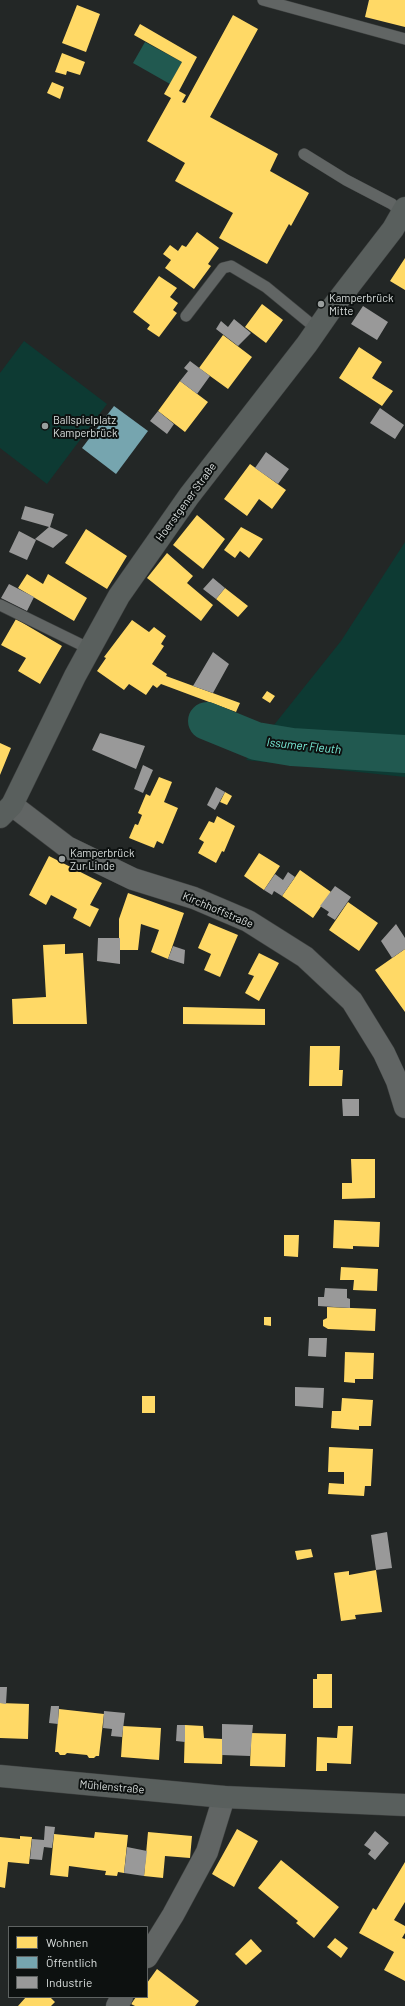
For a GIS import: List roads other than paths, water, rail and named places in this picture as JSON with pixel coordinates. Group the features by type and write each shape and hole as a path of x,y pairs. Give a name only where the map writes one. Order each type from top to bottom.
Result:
{"main road":[{"name":"Hoerstgener Straße","path":"6,811 119,596 189,496 393,229 403,211"},
{"name":"Mühlenstraße","path":"0,1776 224,1797 405,1805"}],"street":[{"name":"Kirchhoffstraße","path":"6,811 67,847 133,879 194,898 248,920 304,957 352,1001 384,1053 397,1081 405,1106"},
{"path":"148,1955 173,1915 208,1852 224,1797"}],"lane":[{"path":"263,0 405,40"},
{"path":"304,154 346,180 403,211"},
{"path":"186,316 223,268 231,266 266,287 317,329"},
{"path":"0,604 90,649"}],"waterway":[{"name":"Issumer Fleuth","path":"207,721 256,741 292,747 405,754"}],"place":[{"name":"Kamperbrück Mitte","path":"321,304"},
{"name":"Ballspielplatz Kamperbrück","path":"45,426"},
{"name":"Kamperbrück Zur Linde","path":"62,859"}]}
